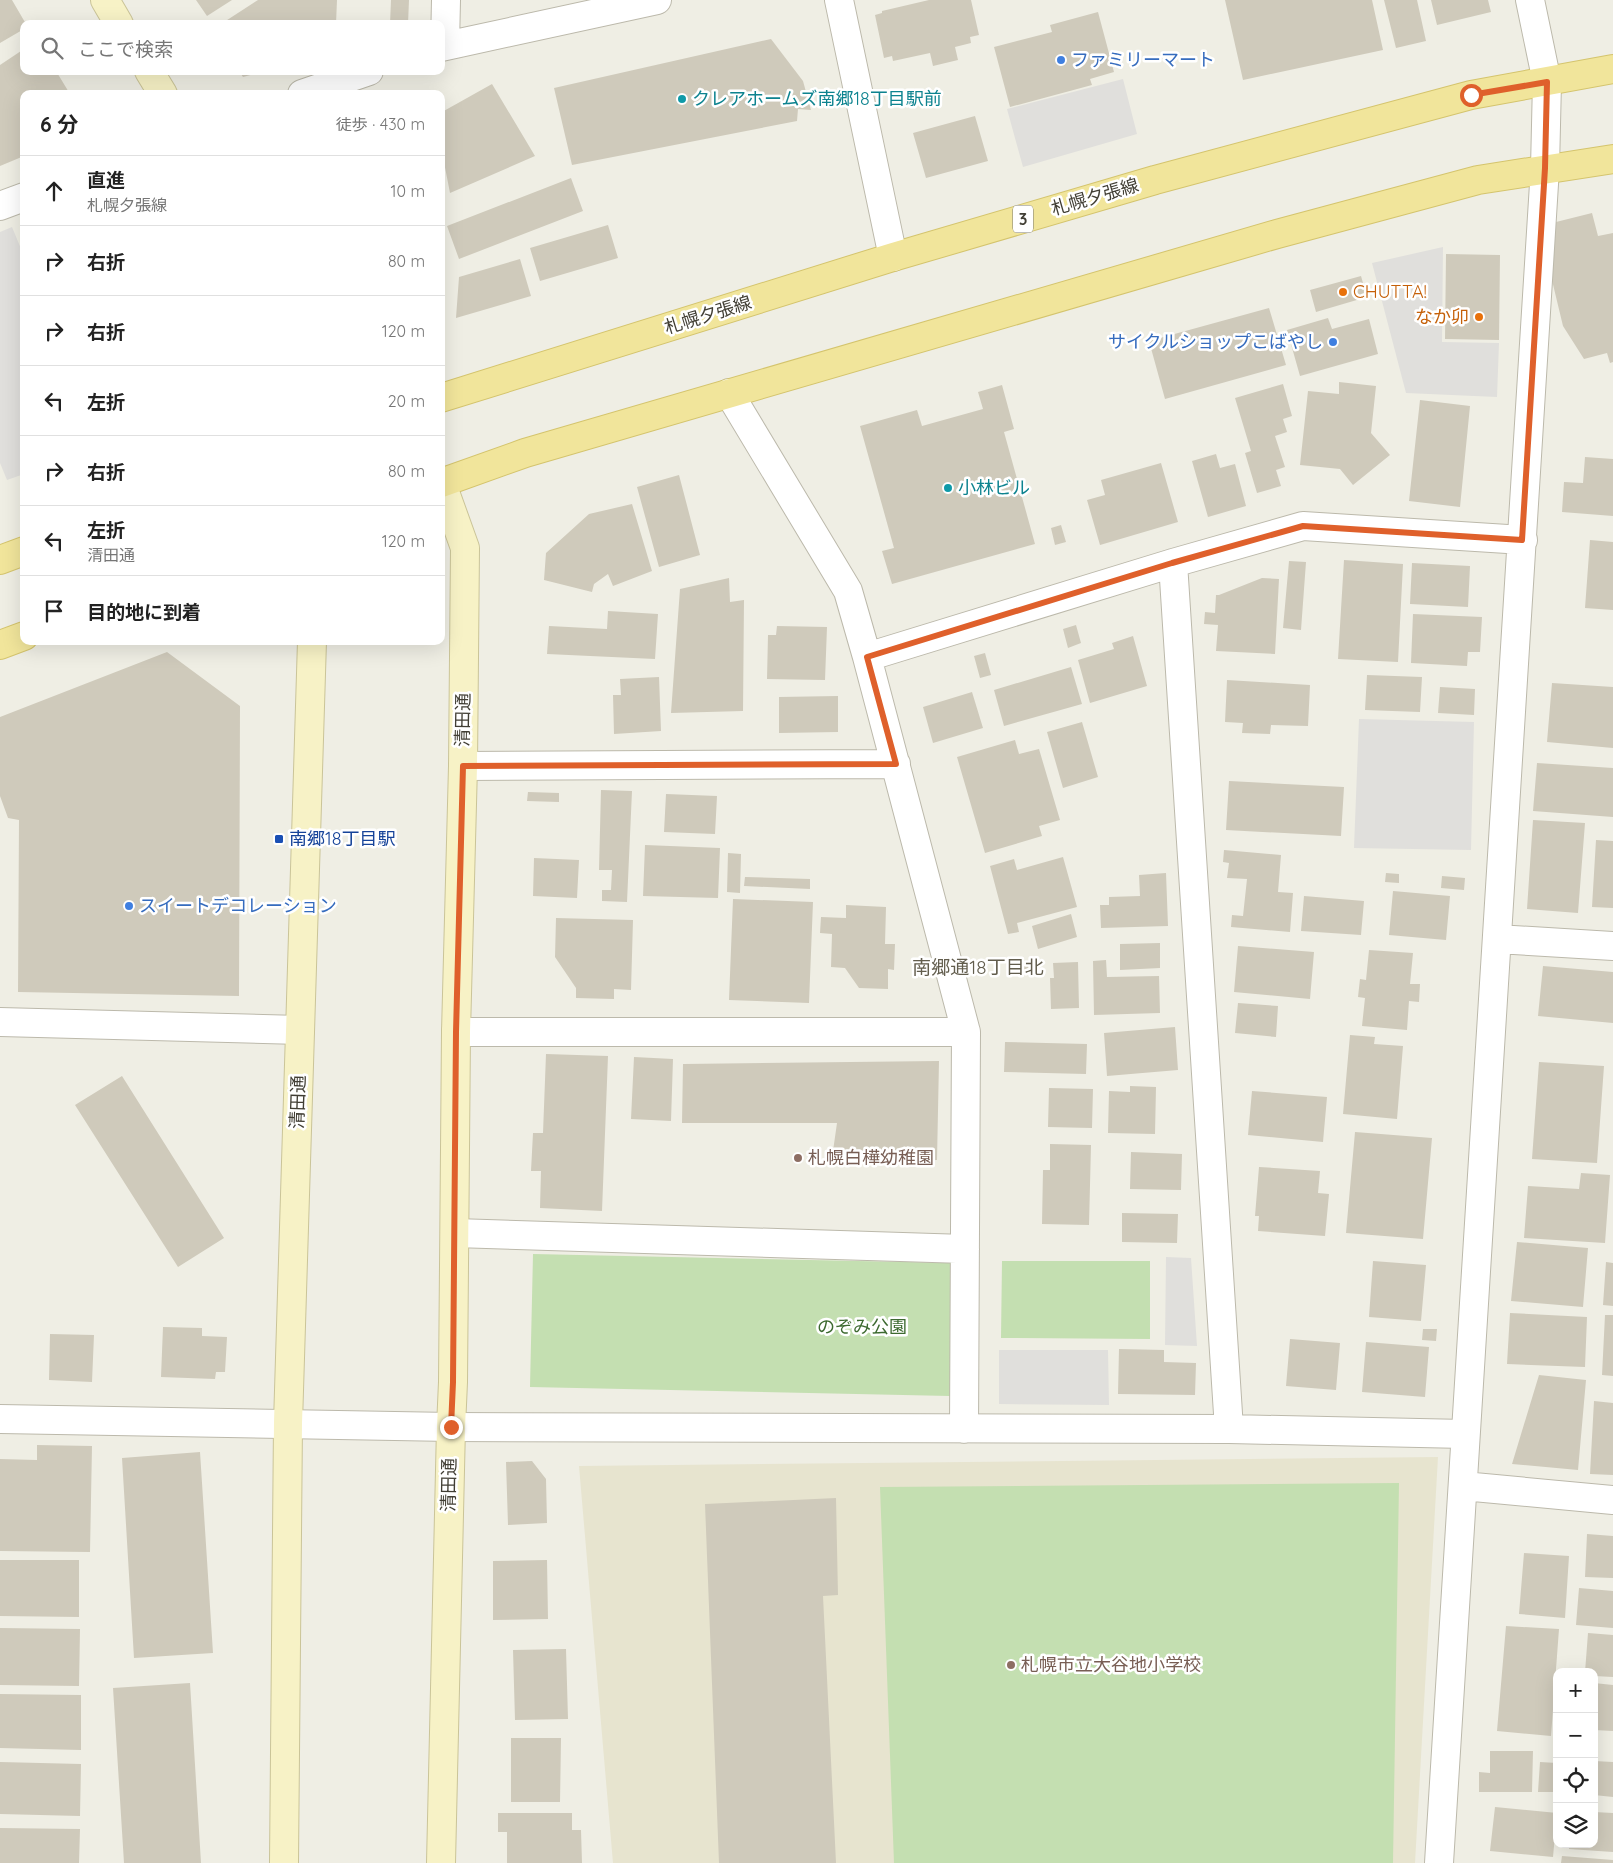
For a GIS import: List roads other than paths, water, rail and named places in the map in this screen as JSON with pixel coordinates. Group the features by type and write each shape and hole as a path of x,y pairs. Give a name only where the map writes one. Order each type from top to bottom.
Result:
{"main road":[{"name":"札幌夕張線","path":"445,397 893,257 1212,164 1471,95 1613,69"},
{"path":"445,481 526,452 1277,234 1478,180 1545,168 1613,159"},
{"path":"0,560 20,552"},
{"path":"0,645 20,638"}],"street":[{"path":"105,0 118,20"},
{"path":"445,20 446,0"},
{"path":"445,46 657,0"},
{"path":"839,0 893,257"},
{"path":"1439,1863 1545,168 1547,82 1530,0"},
{"path":"151,75 161,90"},
{"path":"314,90 357,75"},
{"path":"0,206 20,198"},
{"path":"729,393 848,591 896,764 966,1032 964,1429"},
{"name":"清田通","path":"441,1863 453,1382 456,1032 463,766 465,548 445,491"},
{"path":"867,657 1172,563 1303,526 1522,540"},
{"path":"1172,563 1229,1430"},
{"name":"清田通","path":"284,1863 288,1423 312,645"},
{"path":"463,766 896,764"},
{"path":"1497,939 1613,946"},
{"path":"0,1022 300,1030"},
{"path":"456,1032 966,1032"},
{"path":"455,1233 964,1249"},
{"path":"0,1419 451,1427 1229,1430 1465,1434"},
{"path":"1463,1486 1613,1500"}],"place":[{"name":"ファミリーマート","path":"1061,60"},
{"name":"クレアホームズ南郷18丁目駅前","path":"682,99"},
{"name":"CHUTTA!","path":"1343,292"},
{"name":"なか卯","path":"1479,317"},
{"name":"サイクルショップこばやし","path":"1333,342"},
{"name":"小林ビル","path":"948,488"},
{"name":"南郷18丁目駅","path":"279,839"},
{"name":"スイートデコレーション","path":"129,906"},
{"name":"札幌白樺幼稚園","path":"798,1158"},
{"name":"札幌市立大谷地小学校","path":"1011,1665"}],"district":[{"name":"南郷通18丁目北","path":"978,967"}],"park label":[{"name":"のぞみ公園","path":"862,1327"}]}
